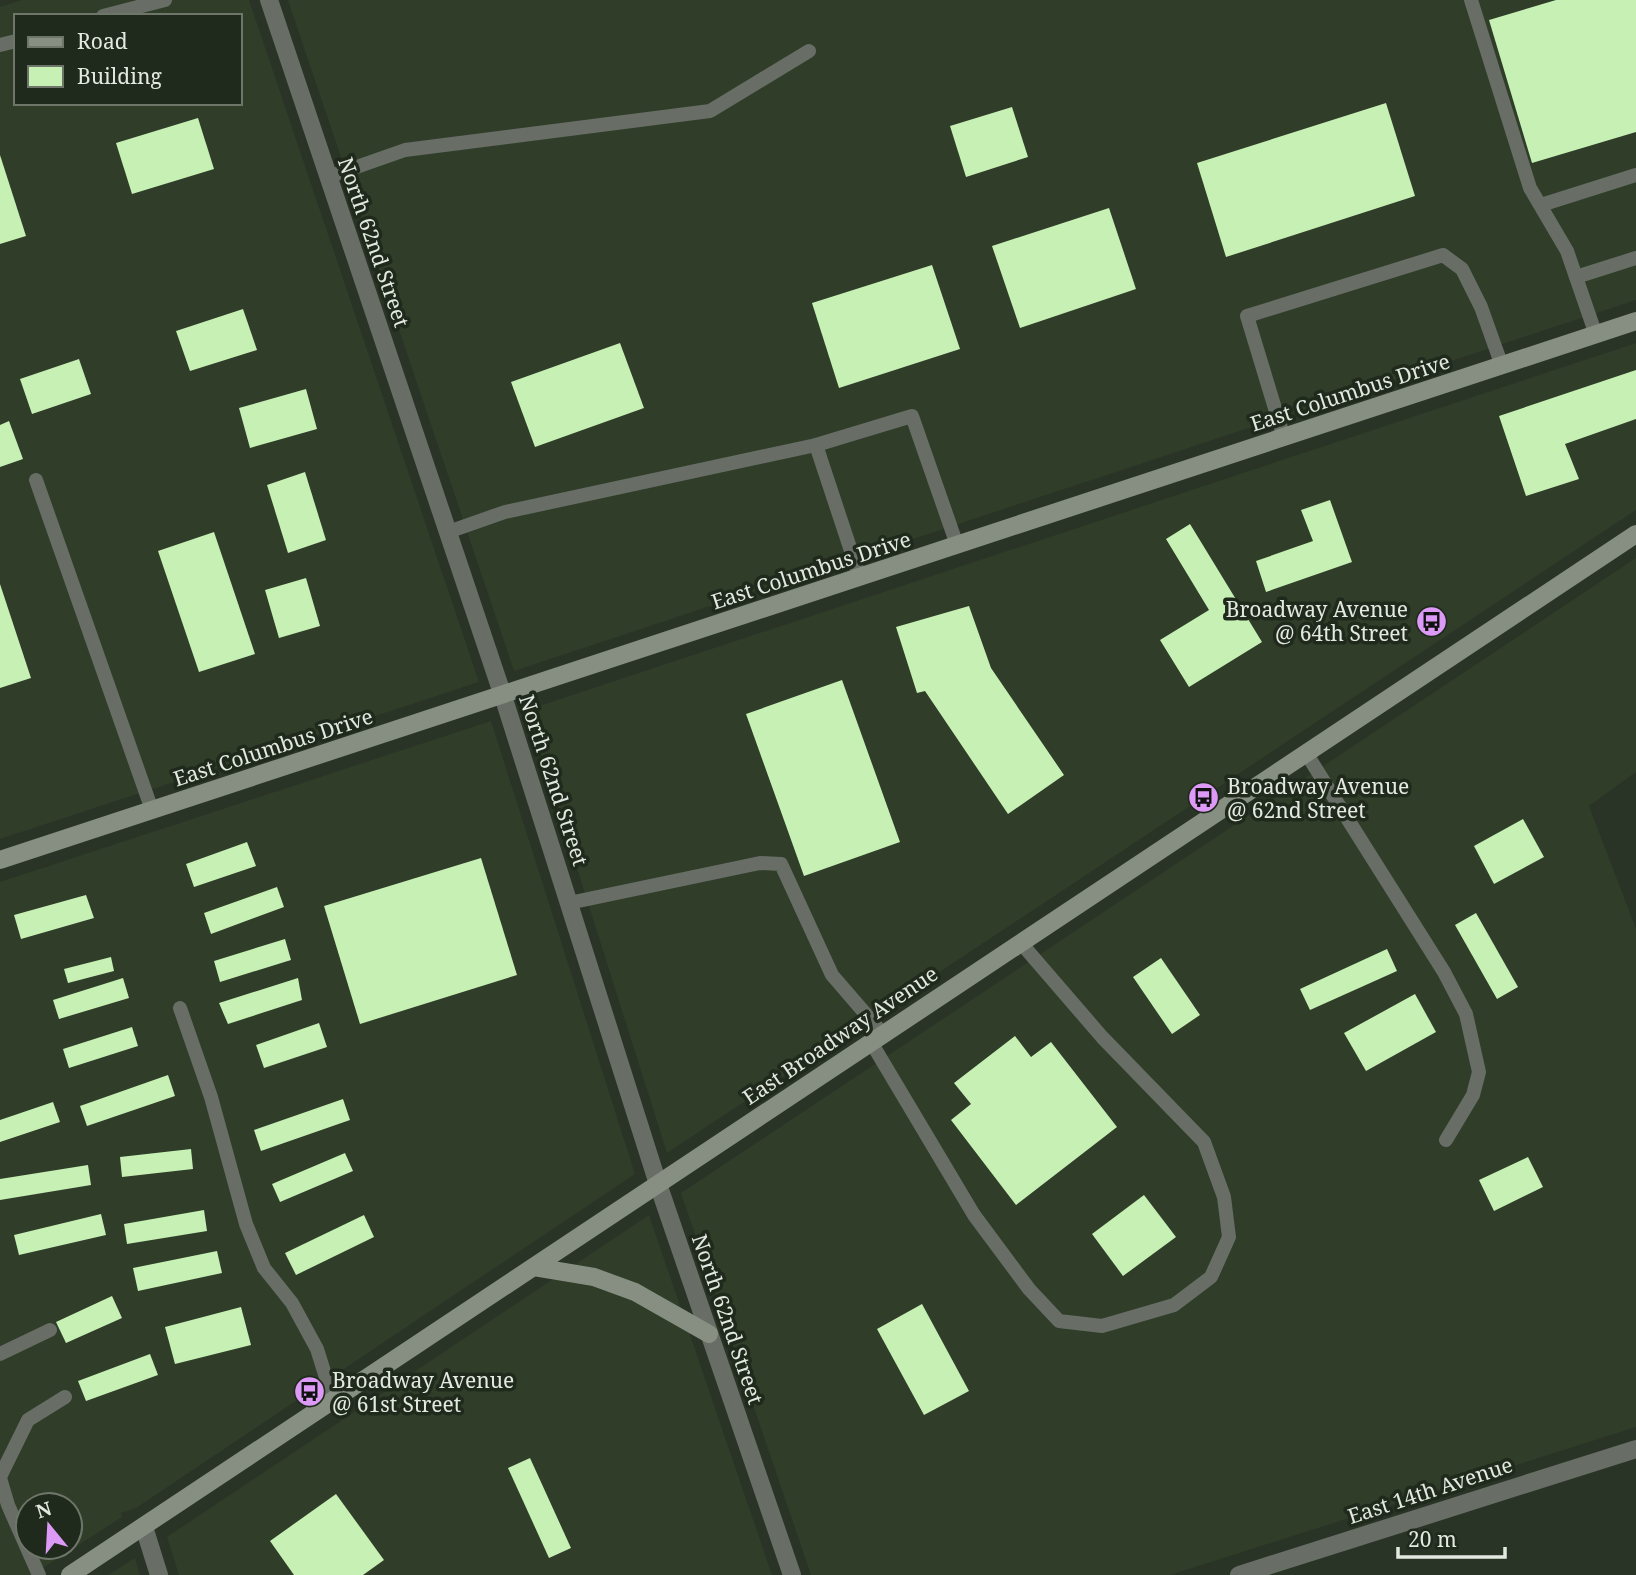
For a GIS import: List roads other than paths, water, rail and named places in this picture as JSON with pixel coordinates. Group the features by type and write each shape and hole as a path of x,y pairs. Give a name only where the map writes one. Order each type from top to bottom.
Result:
{"street":[{"name":"North 62nd Street","path":"269,0 503,696 658,1184 792,1575"},
{"name":"East Columbus Drive","path":"0,860 1636,321"},
{"name":"East Broadway Avenue","path":"70,1575 1636,534"},
{"path":"534,1267 594,1277 635,1292 709,1334"},
{"name":"East 14th Avenue","path":"1239,1575 1636,1449"},
{"path":"144,1527 159,1575"}],"lane":[{"path":"111,14 165,0"},
{"path":"1471,0 1530,188 1567,251 1596,335"},
{"path":"328,177 405,150 710,111 809,51"},
{"path":"1541,205 1636,175"},
{"path":"1284,438 1247,316 1443,255 1462,269 1480,307 1502,366"},
{"path":"1576,277 1636,258"},
{"path":"448,532 505,512 816,445 912,416 957,545"},
{"path":"816,445 860,578"},
{"path":"36,480 152,810"},
{"path":"1306,753 1444,972 1466,1014 1479,1072 1473,1095 1446,1140"},
{"path":"569,903 760,863 781,864 832,975 877,1038 974,1215 1028,1289 1059,1321 1102,1326 1174,1305 1211,1277 1229,1237 1224,1197 1204,1142 1102,1037 1021,943"},
{"path":"180,1009 211,1097 246,1224 264,1268 292,1303 317,1349 333,1401"},
{"path":"0,1354 50,1330"},
{"path":"39,1575 8,1506 0,1477 27,1420 65,1397"}],"place":[{"name":"Broadway Avenue @ 64th Street","path":"1431,621"},
{"name":"Broadway Avenue @ 62nd Street","path":"1204,798"},
{"name":"Broadway Avenue @ 61st Street","path":"309,1392"}]}
